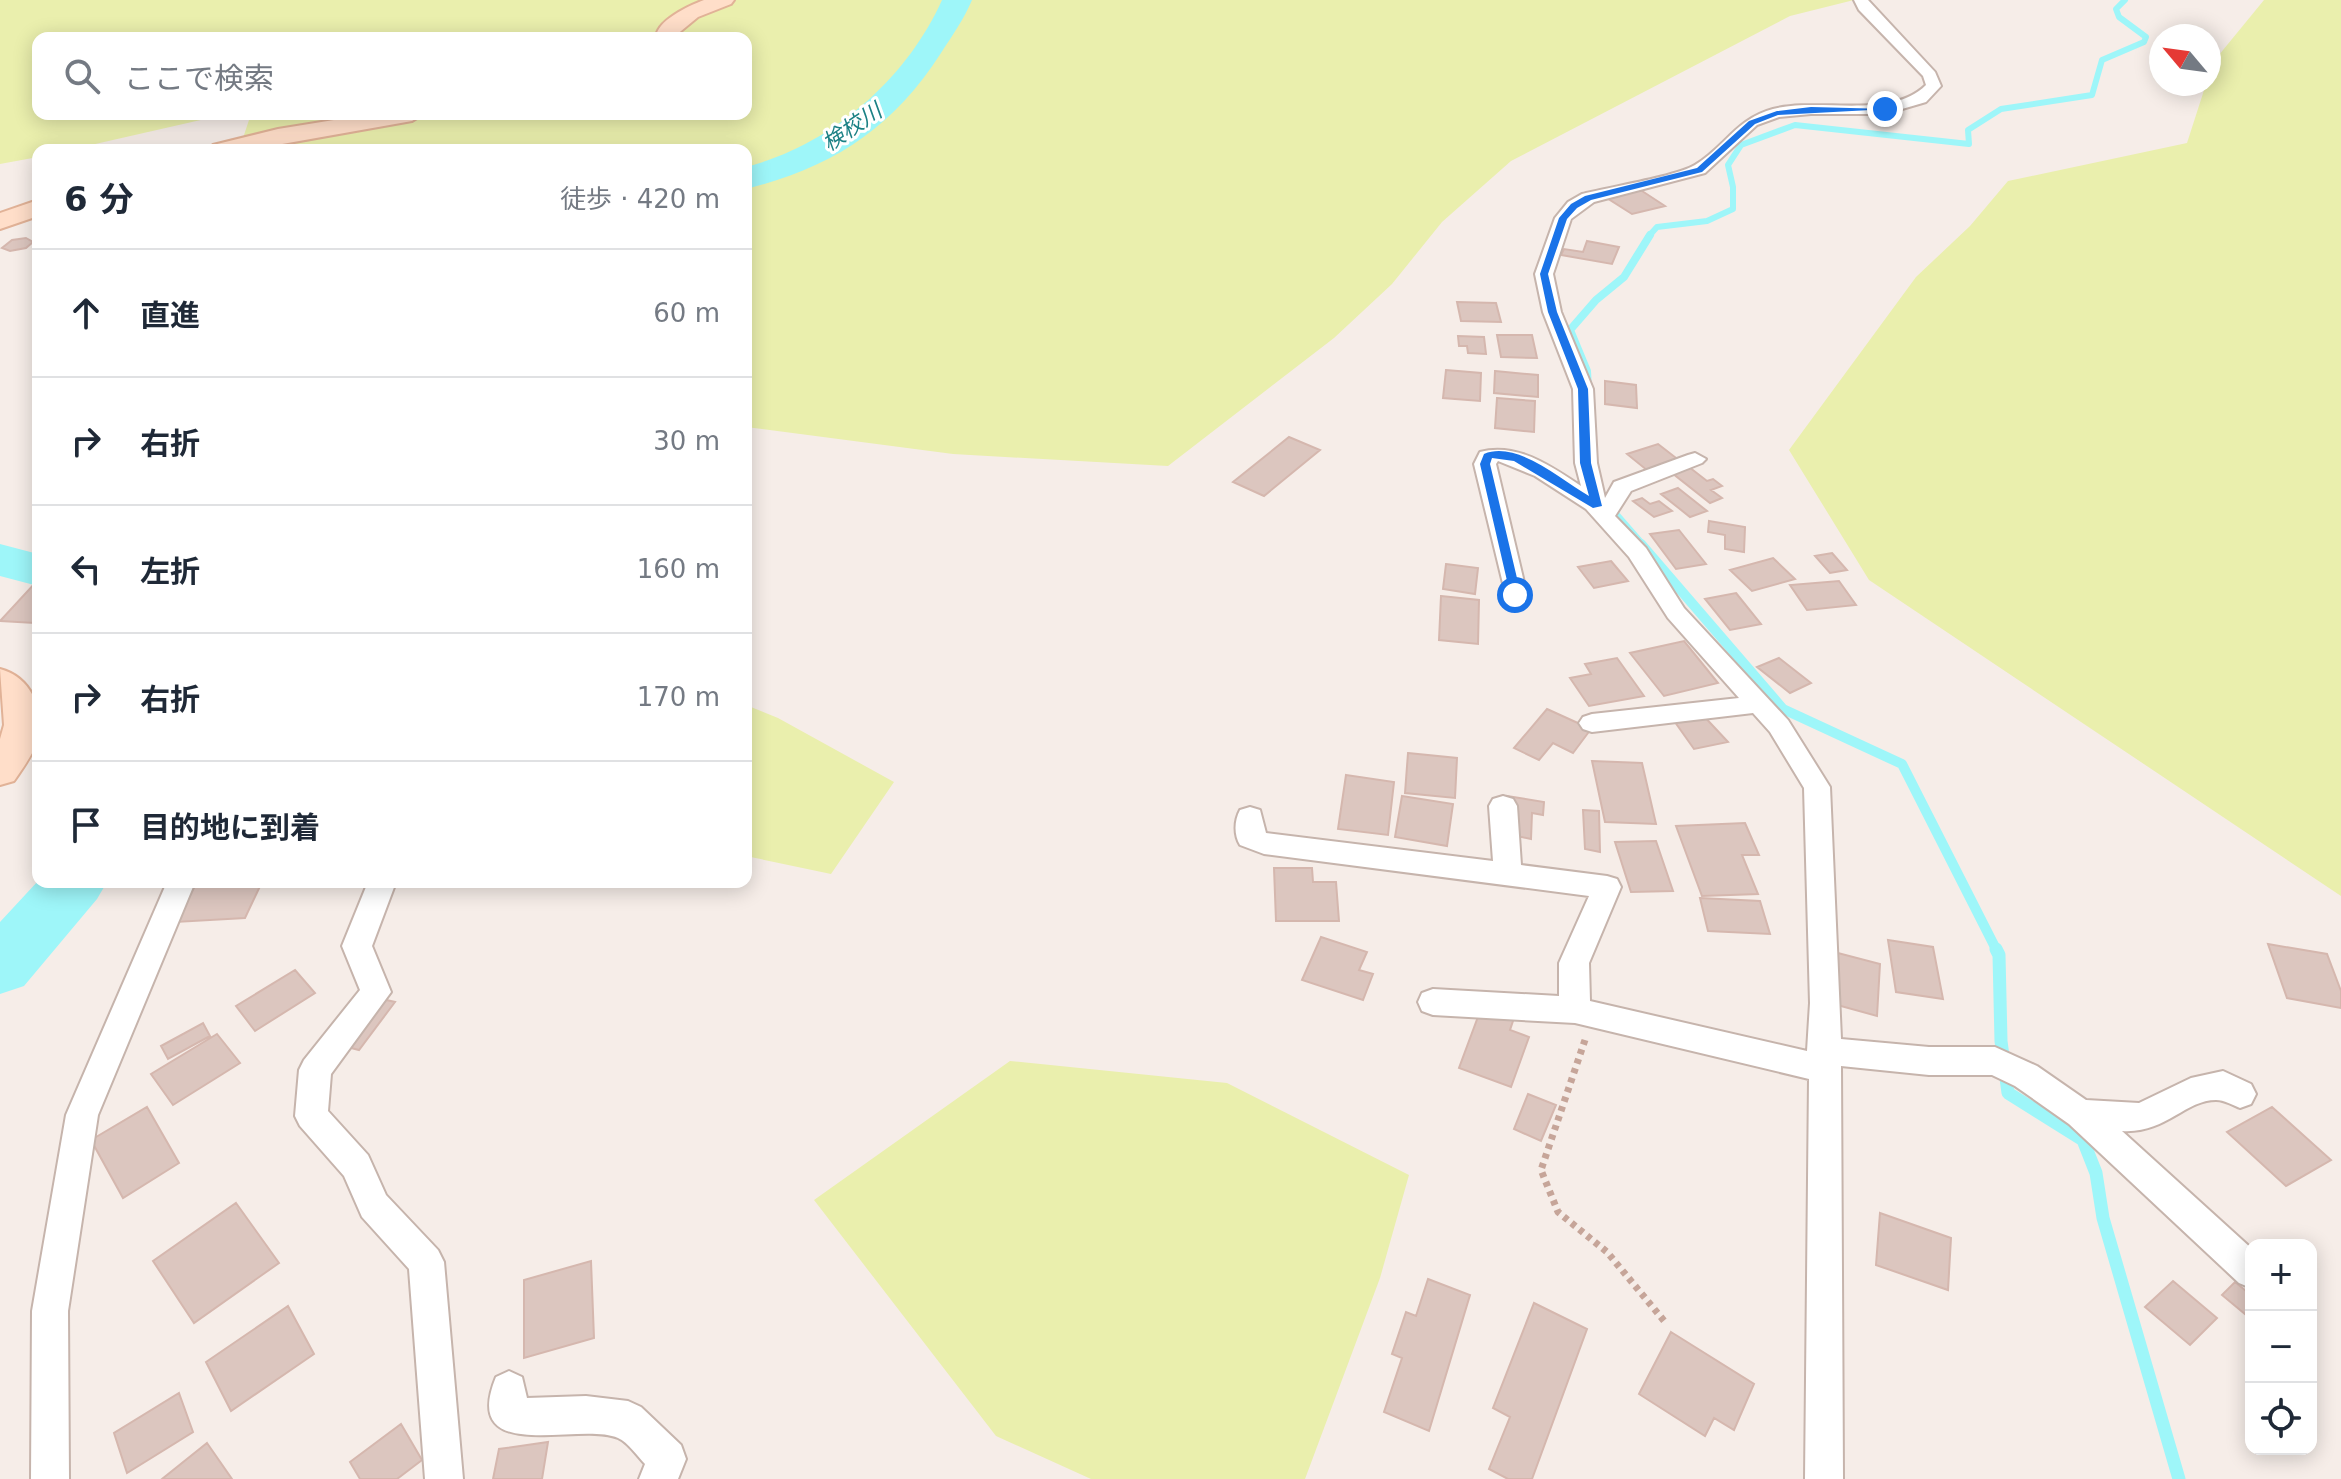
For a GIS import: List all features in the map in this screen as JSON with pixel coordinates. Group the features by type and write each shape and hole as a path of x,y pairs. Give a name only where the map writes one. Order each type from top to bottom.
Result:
{"street":[{"path":"667,32 697,9 724,0"},
{"path":"1824,1479 1822,1060 1825,1003 1817,787 1779,726 1676,613 1605,506 1586,463 1583,389 1552,312 1544,274 1563,218 1574,206 1588,198 1699,170 1752,122 1777,113 1811,109 1885,109 1921,99 1934,86 1930,75 1864,7 1861,0"},
{"path":"245,144 375,120"},
{"path":"0,222 32,209"},
{"path":"1515,595 1485,464 1487,456 1496,453 1518,458 1605,506"},
{"path":"1605,506 1622,487 1695,459"},
{"path":"0,681 21,704 23,734 0,771"},
{"path":"1592,723 1759,704"},
{"path":"1503,806 1508,875"},
{"path":"1250,817 1250,838 1264,843 1607,887 1574,963 1575,1010"},
{"path":"50,1479 50,1311 82,1115 179,888"},
{"path":"380,888 357,946 376,992 315,1070 311,1116 356,1166 374,1206 426,1262 444,1479"},
{"path":"1433,1002 1575,1010 1822,1060 1995,1061 2026,1076 2080,1114 2245,1265"},
{"path":"2080,1114 2142,1118 2202,1088 2223,1085 2240,1094"},
{"path":"509,1390 508,1407 517,1417 586,1415 628,1420 667,1459 658,1479"}],"path":[{"path":"1575,1010 1590,1025 1541,1170 1558,1212 1607,1252 1665,1322"}],"green space":[{"path":"0,0 1854,0 1790,16 1511,161 1442,222 1392,284 1334,338 1168,466 953,454 752,428 752,144 241,144 249,120 752,120 752,32 32,32 32,120 201,120 95,144 32,144 32,158 0,164"},
{"path":"2264,0 2341,0 2341,896 1869,580 1789,450 1916,277 1970,226 2008,181 2187,143 2202,96 2221,96 2221,52"},
{"path":"752,707 778,718 894,782 831,874 752,857"},
{"path":"1010,1061 1227,1083 1409,1175 1380,1278 1305,1479 1091,1479 996,1436 814,1200"}],"building":[{"path":"1639,189 1665,206 1632,214 1607,198"},
{"path":"26,238 32,243 26,248 10,251 2,248 12,240"},
{"path":"1587,241 1619,247 1612,264 1561,255 1564,249 1583,252"},
{"path":"1457,302 1496,303 1501,322 1461,321"},
{"path":"1497,335 1532,335 1537,358 1501,357"},
{"path":"1458,336 1484,337 1486,354 1468,353 1467,346 1459,346"},
{"path":"1446,370 1481,373 1480,401 1443,398"},
{"path":"1495,371 1538,375 1538,397 1494,393"},
{"path":"1605,381 1636,385 1637,408 1605,404"},
{"path":"1497,398 1535,401 1534,432 1495,428"},
{"path":"1289,437 1320,450 1264,496 1233,482"},
{"path":"1658,444 1680,461 1648,471 1627,454"},
{"path":"1689,467 1707,481 1713,479 1722,486 1711,490 1722,498 1710,503 1672,473"},
{"path":"1678,488 1707,511 1690,517 1661,494"},
{"path":"1642,498 1650,504 1659,501 1672,511 1654,517 1633,501"},
{"path":"1709,521 1745,527 1744,552 1725,549 1725,535 1708,532"},
{"path":"1679,530 1706,564 1676,569 1650,534"},
{"path":"1832,553 1847,570 1830,573 1815,556"},
{"path":"1773,558 1795,579 1752,591 1730,570"},
{"path":"1611,561 1628,581 1594,588 1578,567"},
{"path":"1446,564 1478,568 1475,594 1443,589"},
{"path":"1839,581 1856,605 1807,610 1790,585"},
{"path":"32,586 32,623 0,621"},
{"path":"1736,593 1761,624 1730,630 1705,599"},
{"path":"1441,596 1479,600 1478,644 1439,640"},
{"path":"1684,641 1718,683 1664,696 1630,653"},
{"path":"1617,658 1644,696 1589,706 1570,678 1591,674 1585,664"},
{"path":"1779,658 1811,683 1790,693 1757,667"},
{"path":"1547,709 1591,729 1573,753 1553,743 1539,760 1514,748"},
{"path":"1700,712 1728,742 1694,749 1670,715"},
{"path":"1408,753 1457,758 1455,798 1405,793"},
{"path":"1592,761 1642,763 1656,824 1605,822"},
{"path":"1346,775 1394,782 1388,835 1338,829"},
{"path":"1402,796 1453,804 1447,846 1395,837"},
{"path":"1507,796 1544,802 1543,815 1532,813 1531,839 1508,834"},
{"path":"1583,810 1599,811 1600,852 1585,849"},
{"path":"1745,823 1759,855 1742,855 1758,894 1702,896 1676,826"},
{"path":"1656,841 1673,891 1631,892 1615,842"},
{"path":"1274,868 1312,868 1313,882 1336,882 1339,921 1276,921"},
{"path":"194,888 259,888 245,918 176,922"},
{"path":"1700,898 1760,901 1770,934 1708,931"},
{"path":"1321,937 1367,952 1359,970 1373,974 1363,1000 1302,980"},
{"path":"1888,940 1933,947 1943,999 1896,992"},
{"path":"2268,944 2327,954 2341,991 2341,1008 2287,998"},
{"path":"1834,952 1880,964 1877,1016 1830,1003"},
{"path":"295,970 315,993 255,1031 236,1006"},
{"path":"364,995 395,1002 359,1050 328,1042"},
{"path":"1482,1006 1517,1009 1510,1030 1529,1037 1511,1087 1459,1068"},
{"path":"203,1023 210,1036 168,1059 161,1046"},
{"path":"217,1034 240,1063 173,1105 151,1074"},
{"path":"1528,1094 1556,1105 1541,1141 1514,1129"},
{"path":"147,1107 179,1163 123,1198 91,1140"},
{"path":"2272,1107 2331,1160 2286,1186 2227,1132"},
{"path":"236,1203 279,1263 194,1323 153,1261"},
{"path":"1880,1213 1951,1238 1948,1290 1876,1265"},
{"path":"591,1261 594,1338 524,1358 524,1280"},
{"path":"1428,1279 1470,1295 1429,1431 1384,1412 1402,1358 1392,1354 1406,1312 1416,1316"},
{"path":"2173,1281 2217,1318 2190,1345 2145,1307"},
{"path":"2235,1282 2245,1290 2245,1314 2222,1295"},
{"path":"1534,1303 1587,1329 1532,1479 1508,1479 1489,1469 1510,1417 1493,1408"},
{"path":"288,1306 314,1354 231,1411 206,1362"},
{"path":"1671,1332 1754,1384 1734,1430 1714,1418 1705,1436 1639,1394"},
{"path":"179,1393 193,1432 127,1473 114,1433"},
{"path":"401,1424 422,1460 397,1479 360,1479 350,1462"},
{"path":"548,1442 542,1479 493,1479 499,1449"},
{"path":"207,1443 232,1479 162,1479"}],"waterway":[{"name":"検校川","path":"752,176 804,159 856,128 878,109 918,64 957,0"},
{"path":"1648,237 1657,227 1707,221 1733,209 1733,187 1728,165 1741,145 1795,125 1969,144 1968,130 2001,109 2092,95 2102,60 2144,42 2146,37 2119,17 2116,9 2125,0"},
{"path":"1588,389 1587,371 1570,330 1596,300 1624,277 1650,235"},
{"path":"1609,507 1643,546"},
{"path":"1641,544 1783,709 1902,764 1997,951"},
{"path":"0,560 32,568"},
{"name":"検校川","path":"0,967 70,888"},
{"path":"1997,951 2001,1041 2008,1093 2083,1140 2096,1173 2103,1218 2179,1479"}],"route":[{"path":"1515,595 1485,464 1487,456 1496,453 1518,458 1597,506 1586,463 1583,389 1552,312 1544,274 1563,218 1574,206 1588,198 1699,170 1752,122 1777,113 1811,109 1885,109"}]}
